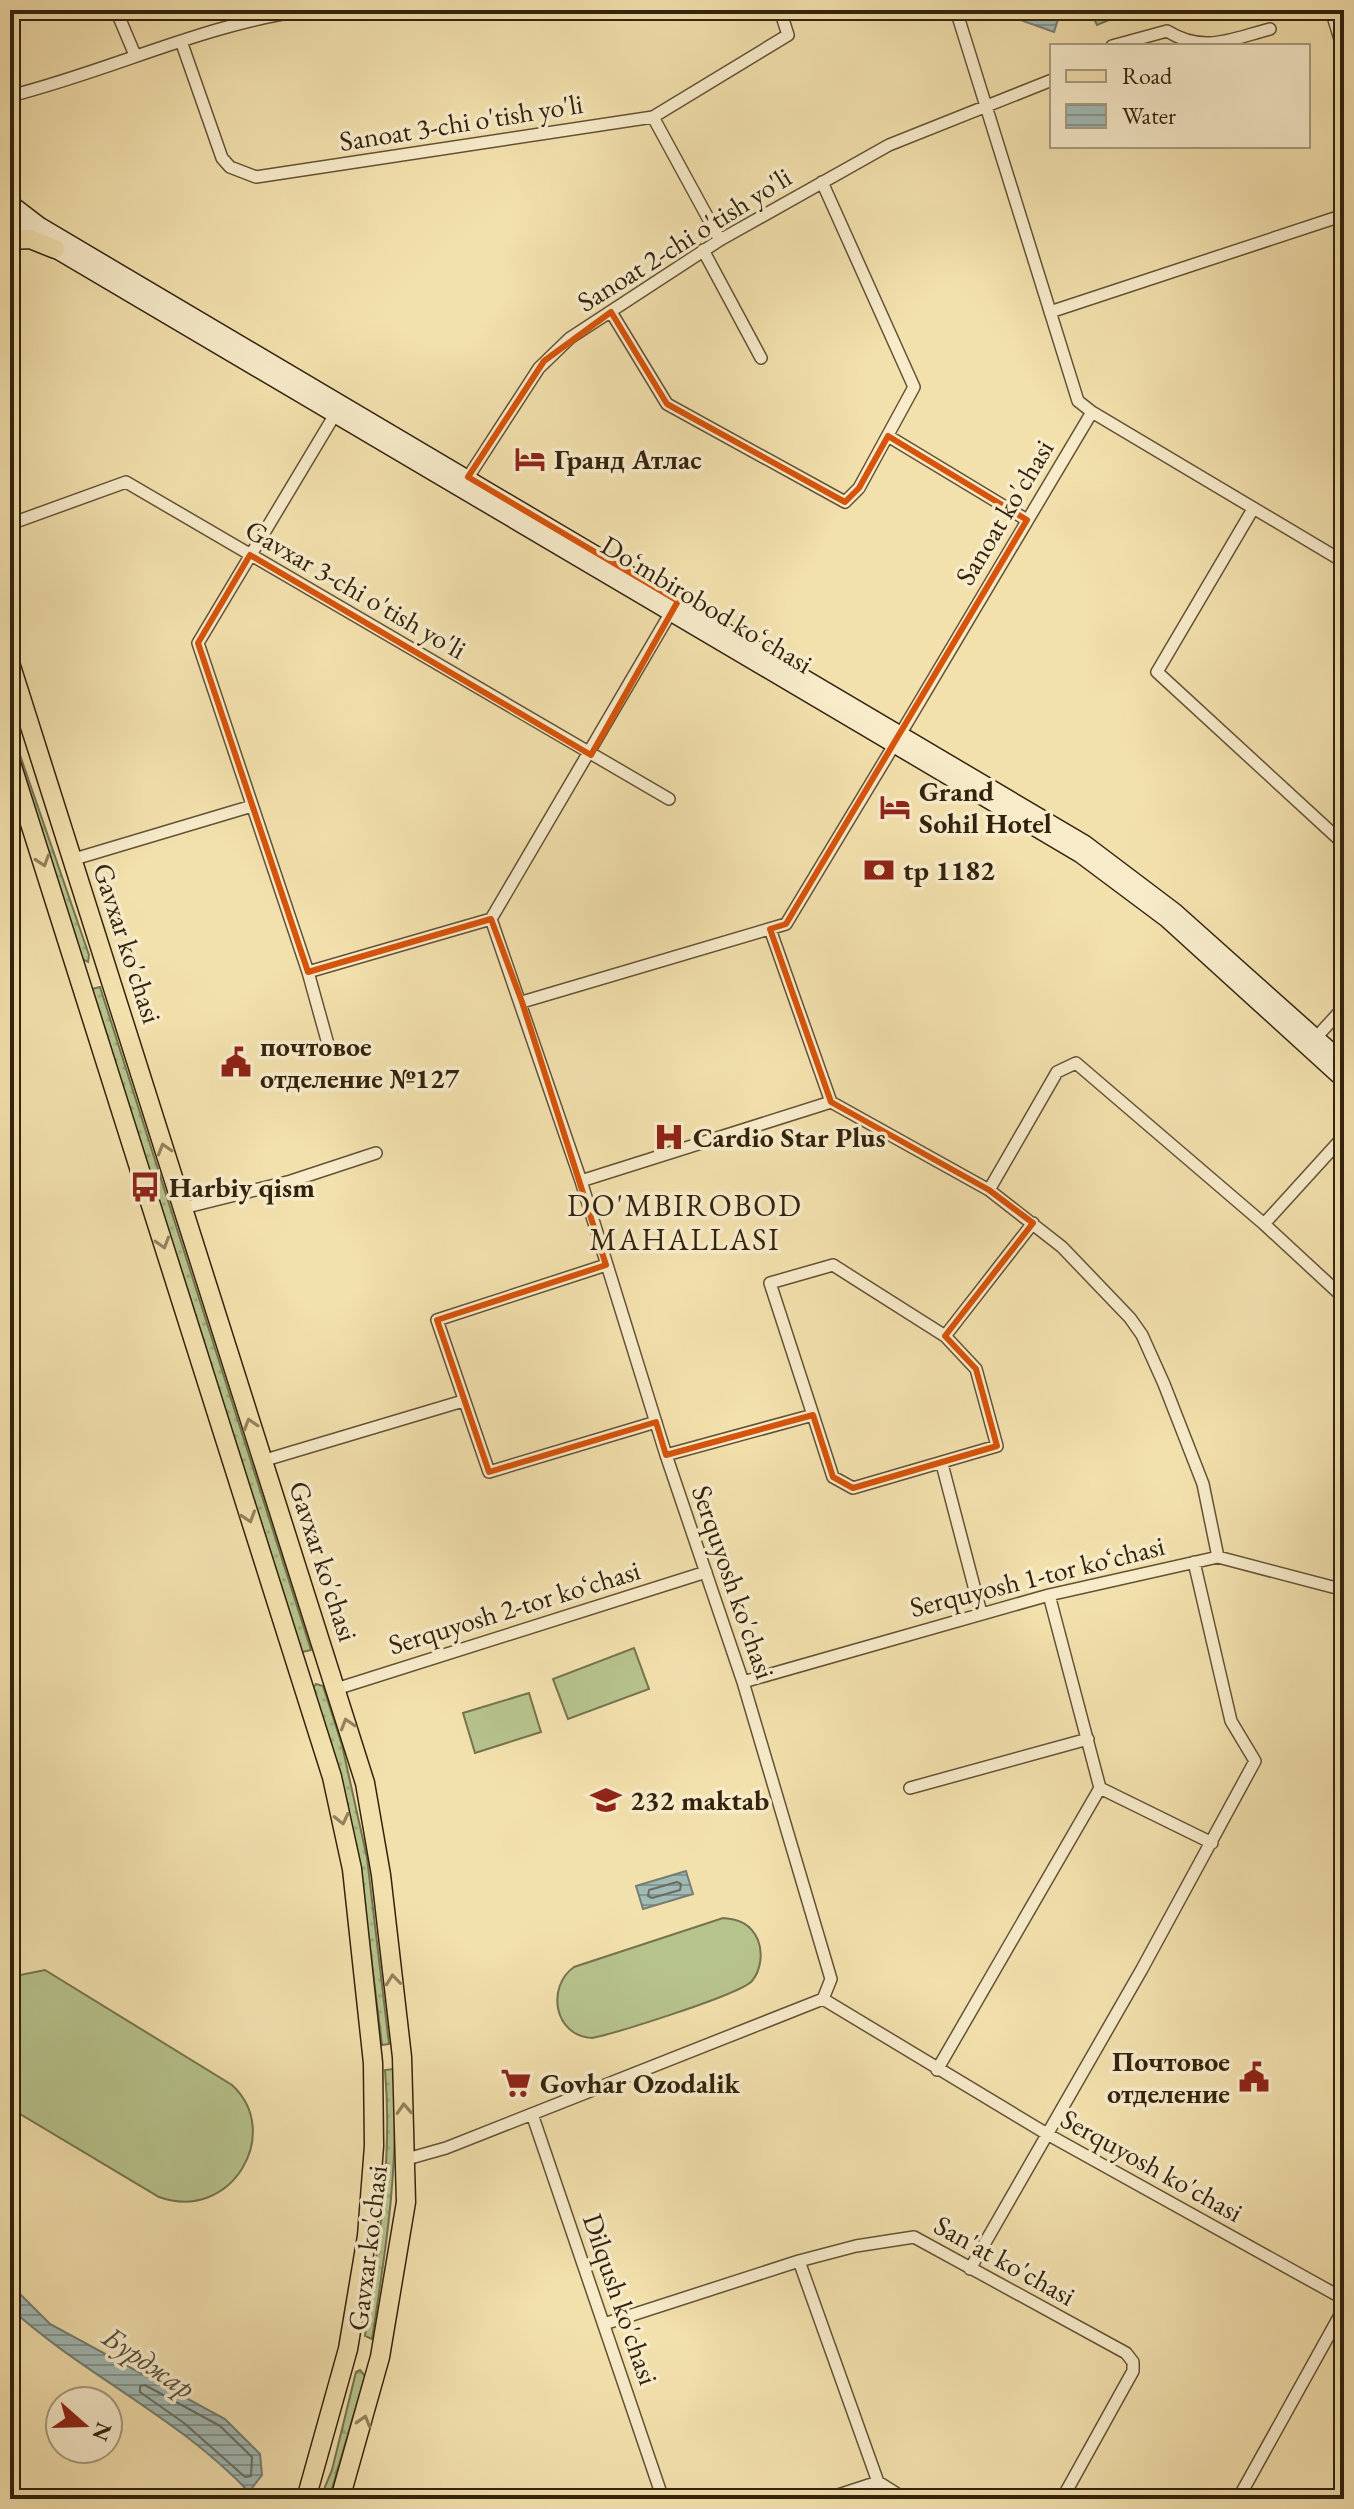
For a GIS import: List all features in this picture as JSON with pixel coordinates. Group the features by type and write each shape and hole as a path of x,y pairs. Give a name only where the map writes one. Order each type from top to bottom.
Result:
{"main road":[{"name":"Doʻmbirobod koʻchasi","path":"10,203 40,226 338,409"},
{"name":"Doʻmbirobod koʻchasi","path":"10,218 55,249 338,409 898,739 1111,876 1167,919 1312,1042 1344,1063"},
{"path":"10,240 30,239 55,249"},
{"name":"Gavxar ko'chasi","path":"10,663 326,1657 365,1783 375,1829 402,2057 407,2159 401,2244 380,2357 341,2497"},
{"name":"Gavxar ko'chasi","path":"10,760 332,1777 352,1869 373,2063 372,2191 348,2349 308,2492"},
{"path":"81,981 109,971"},
{"name":"Doʻmbirobod koʻchasi","path":"1312,1042 1344,1080"},
{"path":"297,1667 315,1672 326,1657"},
{"path":"373,2063 402,2057"},
{"path":"348,2349 380,2357"}],"street":[{"path":"116,10 135,55"},
{"path":"10,96 181,41 275,14 307,10"},
{"name":"Sanoat 3-chi o'tish yo'li","path":"181,41 222,158 230,167 256,177 653,117 788,35 780,10"},
{"path":"956,10 989,105 1078,401 1344,562"},
{"path":"1331,10 1344,52"},
{"path":"1205,44 1270,29"},
{"path":"1119,44 1167,31 1184,42 1195,44"},
{"name":"Sanoat 2-chi o'tish yo'li","path":"464,483 544,361 611,312 703,250 889,145 1050,81"},
{"path":"653,117 720,240"},
{"path":"611,312 667,404 845,502 859,488 914,387 822,182"},
{"path":"1050,312 1344,215"},
{"path":"703,250 761,358"},
{"path":"328,1044 308,972 198,643 338,409"},
{"name":"Sanoat ko'chasi","path":"770,929 786,924 1092,412"},
{"path":"888,436 1027,520"},
{"name":"Gavxar 3-chi o'tish yo'li","path":"10,524 126,482 669,799"},
{"path":"1253,509 1157,672 1344,844"},
{"path":"308,972 491,919 591,755 674,607"},
{"path":"71,860 252,806"},
{"name":"Serquyosh ko'chasi","path":"491,919 522,1002 666,1455 743,1682 831,1979 823,1999 1047,2134 1344,2299"},
{"path":"522,1002 770,929 831,1102 989,1190 1033,1223 1086,1270 1142,1335 1203,1484 1218,1557"},
{"path":"1312,1042 1344,1007"},
{"path":"989,1190 1057,1072 1076,1063 1264,1224 1344,1298"},
{"path":"581,1181 831,1102"},
{"path":"1264,1224 1344,1136"},
{"path":"183,1208 291,1181 376,1153"},
{"path":"945,1336 1033,1223"},
{"path":"606,1265 437,1320 489,1472 656,1422"},
{"path":"833,1265 945,1336 976,1369 997,1446 942,1464 847,1487 833,1477 770,1283 833,1265"},
{"path":"262,1461 463,1401"},
{"path":"666,1455 813,1415"},
{"path":"942,1464 981,1613"},
{"name":"Serquyosh 1-tor koʻchasi","path":"743,1682 1049,1595 1218,1557 1344,1590"},
{"path":"970,2269 1212,1843 1255,1761 1231,1721 1194,1562"},
{"name":"Serquyosh 2-tor koʻchasi","path":"336,1689 706,1572"},
{"path":"937,2070 1100,1788 1049,1595"},
{"path":"910,1788 1088,1739"},
{"path":"1100,1788 1212,1843"},
{"path":"407,2159 532,2114 823,1999"},
{"name":"Dilqush ko'chasi","path":"532,2114 663,2499"},
{"name":"San'at ko'chasi","path":"604,2324 799,2261 856,2246 914,2237 1126,2353 1133,2362 1133,2371 1062,2499"},
{"path":"799,2261 878,2482 905,2499"},
{"path":"1238,2499 1344,2308"},
{"path":"826,2499 878,2482"}],"highlighted area":[{"path":"611,312 667,404 845,502 859,488 888,436 1027,520 786,924 770,929 831,1102 989,1190 1033,1223 945,1336 976,1369 997,1446 853,1488 833,1477 813,1415 666,1455 656,1422 489,1472 437,1320 606,1265 522,1002 491,919 308,972 198,643 250,555 591,755 678,601 468,477 544,361"}],"green space":[{"path":"1090,10 1133,10 1097,25"},
{"path":"10,726 89,955 88,962 81,958 10,740"},
{"path":"100,987 311,1650 302,1652 92,989"},
{"path":"634,1648 649,1689 568,1719 553,1679"},
{"path":"316,1684 323,1686 342,1745 367,1858 389,2044 382,2045 359,1860 313,1688"},
{"path":"529,1693 541,1732 475,1753 463,1713"},
{"path":"723,1918 748,1926 760,1945 760,1961 752,1981 725,1995 676,2013 592,2038 569,2029 562,2020 557,1998 565,1976 574,1967"},
{"path":"45,1970 232,2085 247,2105 253,2126 251,2148 242,2169 227,2186 208,2197 185,2202 159,2197 10,2108 10,1977"},
{"path":"393,2069 393,2171 372,2339 365,2336 386,2170 385,2070"},
{"path":"360,2370 365,2376 329,2499 320,2499 332,2470 356,2372"}],"water":[{"path":"1008,10 1061,10 1054,32 1006,15"},
{"path":"686,1871 693,1894 643,1909 636,1886"},
{"name":"Бурджар","path":"10,2284 50,2324 225,2419 260,2454 262,2475 249,2492 192,2441 124,2392 124,2385 113,2385 69,2355 10,2308"}],"place":[{"name":"Гранд Атлас","path":"530,459"},
{"name":"Grand Sohil Hotel","path":"895,807"},
{"name":"tp 1182","path":"879,870"},
{"name":"почтовое отделение №127","path":"236,1062"},
{"name":"Cardio Star Plus","path":"669,1137"},
{"name":"Harbiy qism","path":"145,1187"},
{"name":"232 maktab","path":"606,1800"},
{"name":"Почтовое отделение","path":"1254,2077"},
{"name":"Govhar Ozodalik","path":"516,2083"}],"district":[{"name":"DO'MBIROBOD MAHALLASI","path":"685,1222"}]}
